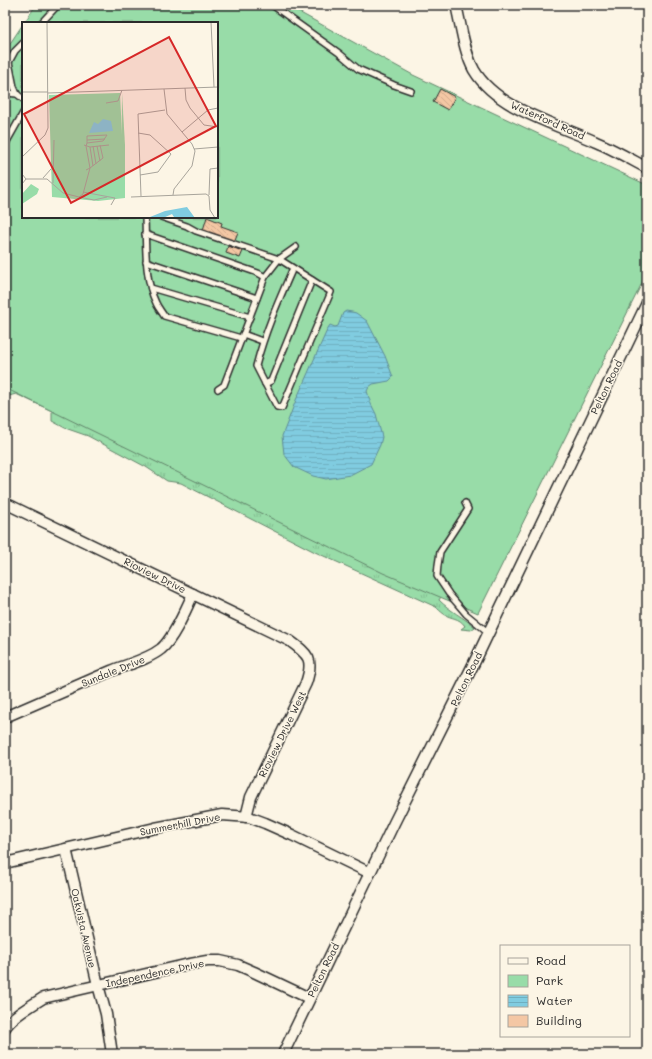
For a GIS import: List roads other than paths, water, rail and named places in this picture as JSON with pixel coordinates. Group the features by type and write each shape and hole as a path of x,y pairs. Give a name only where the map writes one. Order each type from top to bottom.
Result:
{"street":[{"name":"Waterford Road","path":"456,5 469,58 477,74 489,88 525,112 597,142 647,168"},
{"name":"Pelton Road","path":"283,1054 370,873 489,633 647,302"},
{"name":"Rioview Drive","path":"5,503 290,641 304,651"},
{"name":"Sundale Drive","path":"5,717 112,670 149,656 161,649 166,644 183,616 193,594"},
{"name":"Rioview Drive West","path":"246,817 251,797 306,683 311,663 304,651"},
{"name":"Summerhill Drive","path":"5,863 155,828 222,815 246,817 265,823 370,873"},
{"name":"Oakvista Avenue","path":"66,849 106,1014 112,1054"},
{"name":"Independence Drive","path":"5,1028 6,1025 26,1009 43,998 207,961 220,961 238,965 310,998"}],"lane":[{"path":"42,22 58,5"},
{"path":"272,5 339,53 358,69 394,85 411,90"},
{"path":"17,94 7,64 15,51 22,44"},
{"path":"5,93 17,94 22,97"},
{"path":"5,145 22,115"},
{"path":"145,218 146,261 151,288 156,303 164,316 262,341"},
{"path":"164,218 215,238 279,259 332,292 282,408 277,408 256,366 262,341 293,268"},
{"path":"145,234 258,273 265,277"},
{"path":"218,389 224,385 265,277 279,259 296,247"},
{"path":"146,261 257,298"},
{"path":"265,384 271,381 312,280"},
{"path":"151,288 250,317"},
{"path":"465,503 468,510 440,552 438,576 449,594 466,614 489,633"}],"water":[{"path":"346,311 356,313 367,321 385,356 393,377 389,381 373,384 367,391 376,414 382,437 371,464 350,475 326,479 313,476 294,467 284,454 282,436 296,400 328,328 330,325 335,327 338,326 343,313"}]}
